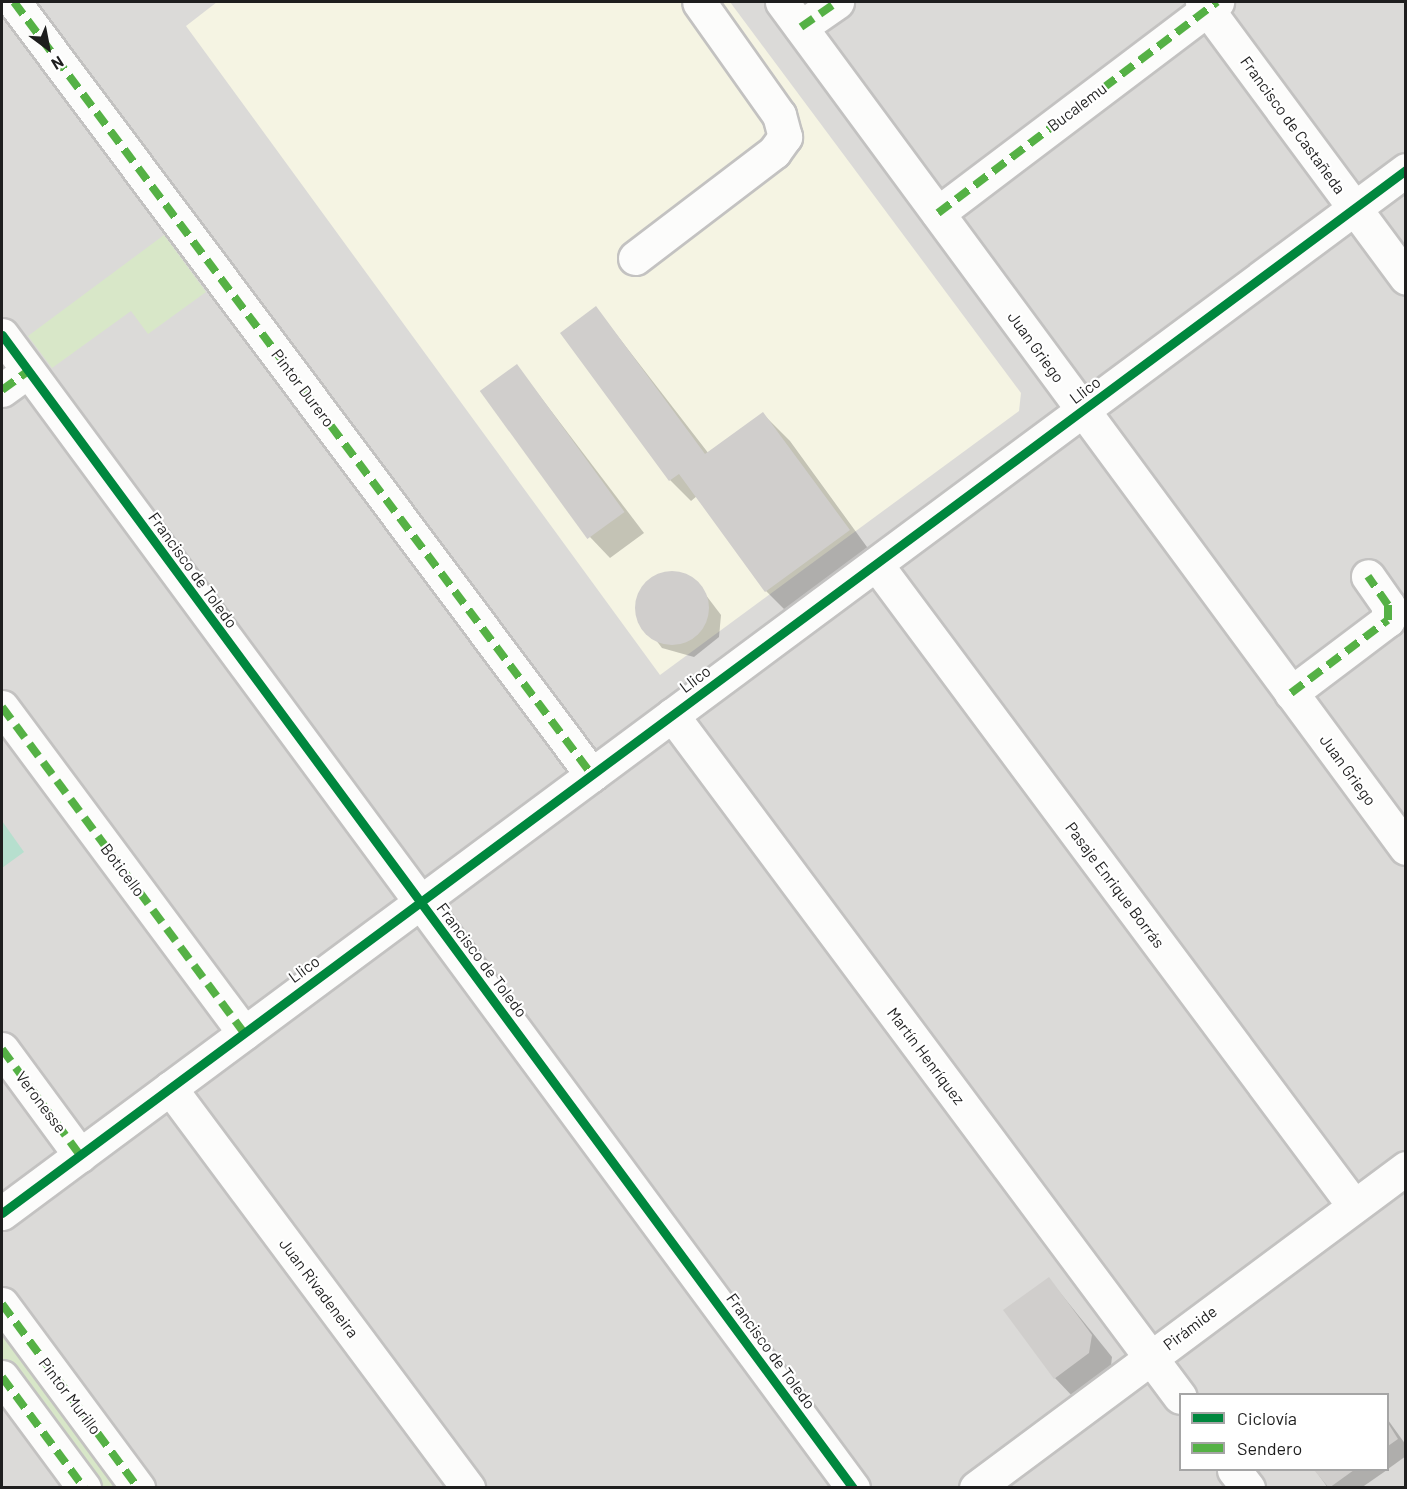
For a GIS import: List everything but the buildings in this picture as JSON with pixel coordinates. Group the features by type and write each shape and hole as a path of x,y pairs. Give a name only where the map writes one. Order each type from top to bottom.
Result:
{"street":[{"name":"Pintor Durero","path":"14,2 592,775"},
{"path":"635,258 774,152 784,137 778,115 699,2"},
{"name":"Juan Griego","path":"782,2 1406,848"},
{"path":"801,27 837,2"},
{"name":"Francisco de Castañeda","path":"1209,4 1406,278"},
{"name":"Bucalemu","path":"938,213 1209,4"},
{"name":"Llico","path":"2,1213 1406,170"},
{"name":"Francisco de Toledo","path":"2,335 854,1488"},
{"path":"2,390 28,371"},
{"name":"Pasaje Enrique Borrás","path":"876,564 1354,1206"},
{"path":"1291,693 1388,620 1388,605 1368,576"},
{"name":"Boticello","path":"2,707 244,1033"},
{"name":"Martín Henríquez","path":"672,714 1179,1396"},
{"name":"Veronesse","path":"2,1049 80,1155"},
{"name":"Juan Rivadeneira","path":"170,1088 468,1488"},
{"name":"Pirámide","path":"975,1488 1406,1168"},
{"name":"Pintor Murillo","path":"2,1305 138,1488"},
{"path":"2,1377 84,1488"},
{"path":"1235,1471 1248,1488"}],"shaded area":[{"path":"2,2 1405,2 1405,1487 2,1488"},
{"path":"217,2 730,2 1021,393 1019,411 660,675 186,26"}],"green space":[{"path":"164,235 206,292 148,334 131,311 52,368 28,336"},
{"path":"2,821 24,852 2,868"},
{"path":"2,1324 121,1487 95,1487 2,1362"}],"marked path":[{"path":"14,2 592,775"},
{"path":"801,27 837,2"},
{"path":"938,213 1217,2"},
{"path":"2,390 28,371"},
{"path":"1291,693 1388,620 1388,605 1368,576"},
{"path":"2,707 244,1033"},
{"path":"2,1049 80,1155"},
{"path":"2,1304 138,1488"},
{"path":"2,1377 84,1488"}],"cycle path":[{"path":"2,1213 1406,170"},
{"path":"2,335 853,1488"}]}
